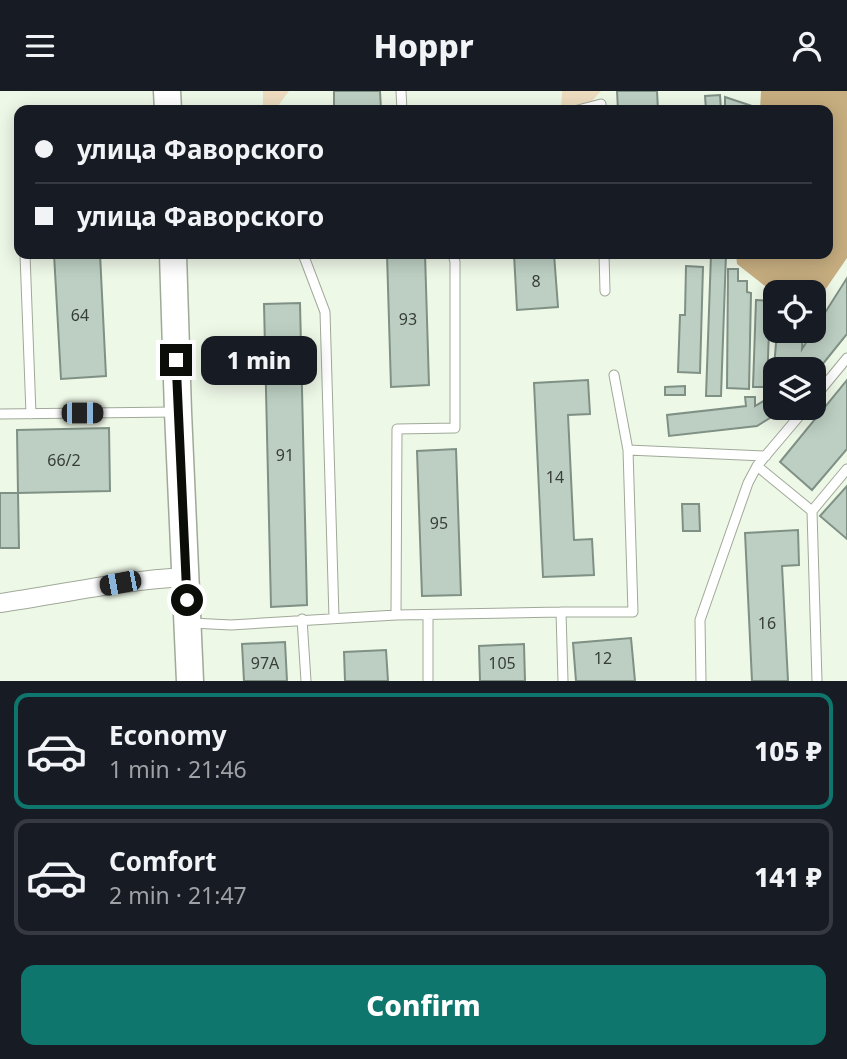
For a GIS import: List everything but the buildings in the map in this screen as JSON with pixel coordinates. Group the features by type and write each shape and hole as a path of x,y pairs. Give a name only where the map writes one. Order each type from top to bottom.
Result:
{"street":[{"path":"173,259 190,681"},
{"path":"0,603 144,579 186,577"}],"lane":[{"path":"25,259 31,414"},
{"path":"305,259 325,312 334,618"},
{"path":"396,615 397,429 455,428 454,259"},
{"path":"604,259 605,291"},
{"path":"826,383 847,358"},
{"path":"189,623 231,625 396,615 633,612 628,450 614,375"},
{"path":"0,414 178,412"},
{"path":"701,681 700,620 748,483 757,466 796,420"},
{"path":"628,450 766,456"},
{"path":"757,466 812,511"},
{"path":"817,681 812,511 847,469"},
{"path":"561,613 563,681"},
{"path":"428,615 428,681"},
{"path":"302,619 306,681"}],"shaded area":[{"path":"263,91 289,91 279,105 263,105"},
{"path":"562,91 601,91 588,105 561,105"},
{"path":"761,91 847,91 847,258 826,289 826,280 763,280 763,284 737,264 736,259 833,259 833,105 760,105"}],"route":[{"path":"176,360 187,600"}]}
